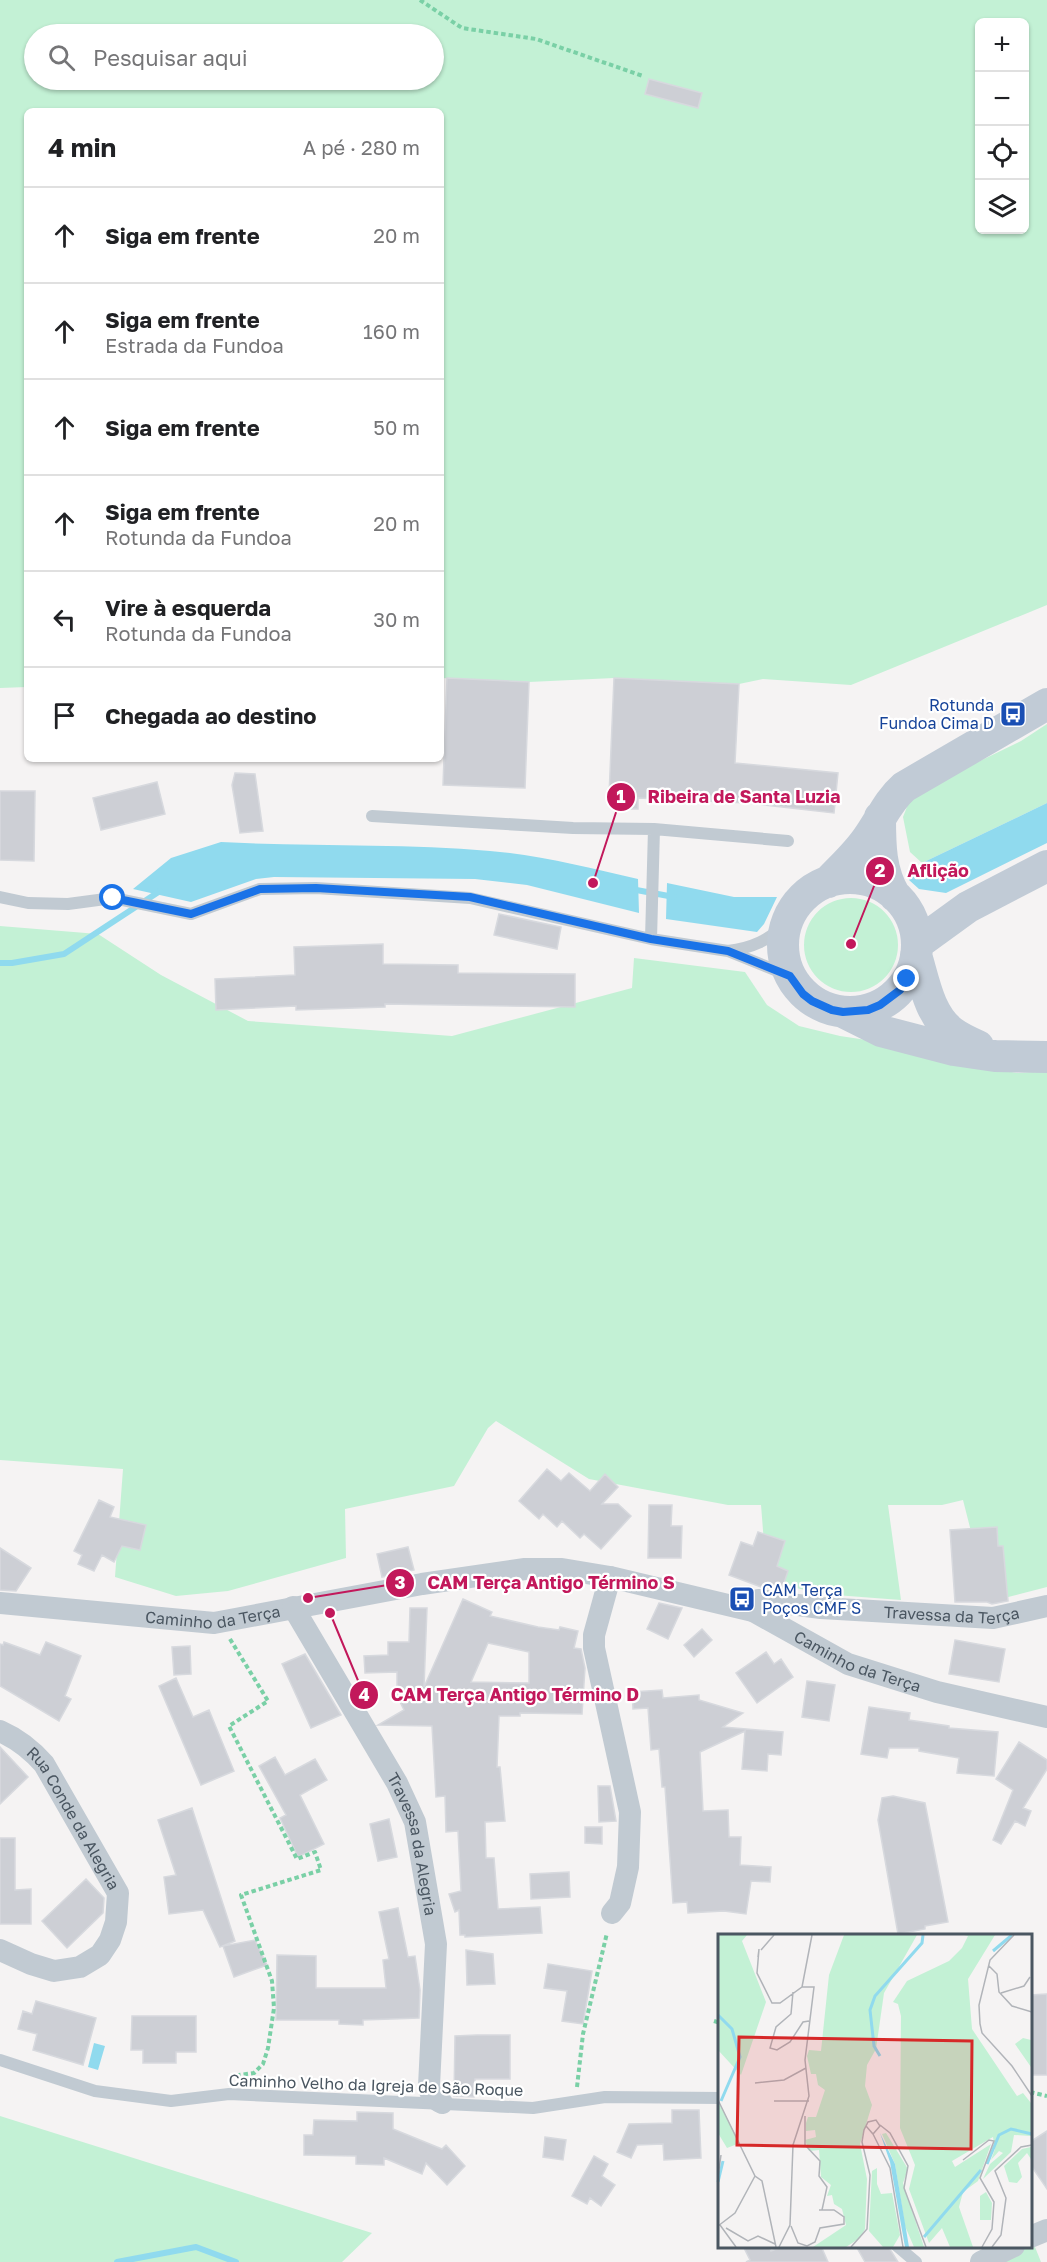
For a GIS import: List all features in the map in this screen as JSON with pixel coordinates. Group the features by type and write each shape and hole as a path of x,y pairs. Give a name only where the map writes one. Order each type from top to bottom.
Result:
{"main road":[{"path":"828,882 856,853 887,804 904,787 1047,704"},
{"path":"880,817 882,860 894,896 914,927 916,950 933,1009 953,1034 995,1056"},
{"path":"968,907 925,907 894,896 870,881 856,879 828,882 814,888 802,898 793,910 784,931 784,957 790,976 803,994 832,1010 843,1012 868,1010 891,998 907,979 916,950 968,907 1047,866"},
{"path":"843,1012 881,1031 954,1050 995,1056 1047,1057"}],"street":[{"name":"Caminho da Terça","path":"0,1603 214,1623 293,1607 525,1569 562,1569 610,1577 753,1611 848,1664 937,1692 1047,1716"},
{"path":"610,1577 594,1635 594,1648 630,1812 628,1867 620,1903 612,1913"},
{"name":"Travessa da Terça","path":"753,1611 759,1600 770,1600 821,1608 993,1618 1047,1606"},
{"name":"Travessa da Alegria","path":"293,1607 397,1783 415,1821 436,1944 429,2086 434,2099 442,2103"},
{"name":"Rua Conde da Alegria","path":"0,1731 17,1739 32,1750 44,1764 117,1893 116,1922 110,1940 100,1955 80,1967 54,1971 31,1964 0,1950"},
{"path":"1032,2236 1047,2230"},
{"path":"981,2262 1012,2247"}],"lane":[{"path":"372,816 573,828 654,829 788,841"},
{"path":"651,939 654,829"},
{"path":"0,897 28,903 68,904 113,898 176,913 191,914 260,889 316,888 470,897 651,939 728,951 790,976"},
{"path":"728,951 757,945 784,931"},
{"name":"Caminho Velho da Igreja de São Roque","path":"0,2060 95,2091 171,2101 230,2094 533,2108 605,2097 718,2098"},
{"path":"898,2247 915,2262"}],"path":[{"path":"420,0 462,28 536,39 644,76"},
{"path":"226,2077 254,2073 263,2064 268,2048 274,2008 272,1981 241,1895 321,1870 315,1852 297,1859 229,1726 268,1701 229,1637"},
{"path":"575,2100 583,2034 612,1913"},
{"path":"714,2021 718,2022"},
{"path":"1032,2092 1047,2096"}],"green space":[{"path":"0,0 1047,0 1047,605 851,685 763,679 739,684 614,678 529,682 444,678 444,108 24,108 24,687 0,688"},
{"path":"1047,724 1047,803 922,863 910,852 903,817 912,794 1021,741"},
{"path":"851,898 869,902 884,912 894,927 898,945 894,963 884,978 869,988 851,992 833,988 818,978 808,963 804,945 808,927 818,912 833,902"},
{"path":"0,926 98,934 161,975 248,1021 452,1036 632,988 634,958 745,972 767,1005 799,1026 840,1036 900,1045 957,1064 1018,1073 1047,1071 1047,1587 989,1602 963,1500 942,1505 888,1505 901,1600 822,1594 767,1581 761,1505 728,1505 589,1479 496,1421 488,1428 454,1486 345,1509 346,1558 228,1591 176,1596 115,1577 123,1469 0,1460"},
{"path":"0,2116 372,2233 342,2262 0,2262"},
{"path":"1032,2240 1041,2262 981,2262 1011,2247 1032,2247"}],"water":[{"path":"1047,803 1047,843 946,893 919,889 909,880 922,863"},
{"path":"221,842 423,847 490,851 564,862 638,879 639,913 527,885 475,879 274,877 256,879 191,902 133,889 171,858"},
{"path":"667,883 734,897 777,897 764,924 757,932 666,919"},
{"path":"94,2043 105,2046 98,2070 88,2067"}],"building":[{"path":"649,79 702,93 698,108 645,94"},
{"path":"447,678 529,682 525,788 443,785"},
{"path":"614,678 739,684 735,763 838,773 834,813 748,803 638,798 638,809 619,809 620,797 609,796"},
{"path":"235,773 255,774 263,831 240,833 232,785"},
{"path":"157,782 165,814 101,830 93,798"},
{"path":"0,791 35,791 34,861 0,860"},
{"path":"499,914 561,927 557,949 494,935"},
{"path":"383,944 383,964 458,965 458,973 575,974 575,1007 385,1004 385,1007 296,1010 296,1006 216,1010 215,979 295,975 294,947"},
{"path":"547,1469 561,1481 569,1473 590,1491 605,1474 618,1487 602,1504 618,1504 631,1516 601,1549 584,1534 580,1538 562,1521 557,1527 543,1514 539,1519 519,1501"},
{"path":"99,1500 114,1507 110,1517 146,1525 140,1550 122,1546 114,1562 102,1555 94,1571 78,1564 82,1555 74,1551"},
{"path":"649,1505 672,1505 671,1526 682,1526 681,1558 648,1558"},
{"path":"997,1527 998,1546 1003,1546 1008,1601 992,1604 955,1602 950,1530"},
{"path":"758,1532 785,1541 777,1566 788,1571 782,1589 761,1587 729,1575 741,1542 753,1546"},
{"path":"408,1547 414,1570 382,1577 377,1554"},
{"path":"0,1548 31,1568 16,1591 0,1590"},
{"path":"463,1599 492,1612 490,1616 538,1627 559,1630 560,1627 578,1631 574,1648 581,1649 585,1668 582,1714 520,1713 520,1716 499,1716 497,1767 500,1767 505,1821 485,1822 486,1858 494,1858 498,1909 540,1907 542,1933 465,1937 465,1935 460,1935 459,1910 455,1912 449,1894 461,1891 458,1831 446,1832 445,1796 436,1797 432,1726 378,1725 404,1710 397,1696 397,1672 365,1673 364,1656 388,1655 388,1642 409,1642 410,1608 427,1608 424,1687","holes":["488,1643 529,1652 529,1683 471,1682"]},
{"path":"659,1603 682,1608 668,1639 647,1629"},
{"path":"702,1629 712,1640 694,1657 684,1645"},
{"path":"955,1640 1005,1649 999,1682 949,1674"},
{"path":"4,1642 40,1655 46,1642 81,1656 65,1696 71,1699 59,1721 0,1686 0,1644 3,1645"},
{"path":"190,1646 191,1674 174,1675 172,1647"},
{"path":"766,1652 774,1664 781,1659 793,1677 757,1703 736,1673"},
{"path":"305,1654 341,1715 311,1728 282,1664"},
{"path":"176,1678 193,1717 209,1710 234,1771 201,1785 159,1686"},
{"path":"807,1681 835,1685 829,1721 802,1717"},
{"path":"662,1690 663,1698 699,1695 699,1700 743,1713 723,1727 783,1732 781,1755 768,1754 767,1771 742,1769 745,1731 700,1752 703,1811 728,1810 729,1837 741,1837 740,1865 771,1867 770,1882 751,1881 746,1914 724,1911 688,1913 687,1902 673,1903 665,1787 662,1787 659,1749 651,1750 648,1708 633,1709 632,1692"},
{"path":"869,1707 910,1713 909,1720 949,1726 949,1728 998,1732 994,1776 957,1773 959,1758 919,1751 919,1748 889,1748 887,1758 861,1754"},
{"path":"1019,1742 1047,1760 1047,1769 1023,1808 1031,1811 1025,1826 1015,1821 1001,1844 993,1840 1013,1790 996,1779"},
{"path":"0,1747 28,1777 0,1804"},
{"path":"275,1757 285,1775 315,1759 327,1780 300,1795 324,1844 298,1857 280,1818 286,1815 259,1766"},
{"path":"598,1786 610,1786 616,1821 599,1822"},
{"path":"893,1796 925,1803 948,1922 898,1934 878,1820 882,1798"},
{"path":"192,1808 235,1941 220,1947 203,1910 169,1914 164,1877 176,1875 158,1820"},
{"path":"389,1819 397,1857 378,1861 370,1824"},
{"path":"585,1827 602,1827 602,1844 585,1843"},
{"path":"0,1838 15,1838 15,1890 31,1889 31,1924 0,1924"},
{"path":"569,1872 570,1897 531,1899 530,1874"},
{"path":"86,1879 104,1898 103,1913 67,1948 42,1921"},
{"path":"398,1908 408,1957 415,1956 420,1990 419,2018 363,2020 363,2025 339,2024 339,2020 276,2020 277,1955 316,1956 316,1988 386,1988 383,1960 389,1959 379,1912"},
{"path":"255,1940 267,1965 234,1977 223,1946"},
{"path":"466,1950 493,1954 495,1984 467,1985"},
{"path":"548,1964 592,1971 583,2024 562,2021 567,1991 544,1988"},
{"path":"1047,1994 1047,2075 1032,2075 1032,1995"},
{"path":"36,2001 96,2018 83,2065 33,2050 37,2034 18,2029 23,2011 32,2014"},
{"path":"132,2016 196,2016 196,2052 176,2052 176,2063 143,2063 143,2050 131,2050"},
{"path":"510,2035 510,2079 475,2079 474,2097 454,2096 455,2036"},
{"path":"672,2110 699,2110 701,2158 664,2160 663,2144 637,2145 631,2158 617,2152 629,2124 672,2123"},
{"path":"357,2112 393,2113 393,2129 442,2149 446,2145 465,2166 447,2185 426,2163 422,2174 384,2158 384,2165 356,2164 356,2156 304,2155 304,2135 313,2135 314,2120 357,2121"},
{"path":"1047,2131 1047,2189 1032,2167 1032,2141"},
{"path":"545,2137 566,2140 563,2160 543,2157"},
{"path":"594,2156 608,2164 602,2176 615,2185 601,2206 590,2198 587,2204 572,2196"},
{"path":"744,2247 769,2247 771,2251 781,2247 821,2247 828,2262 746,2262 750,2260"},
{"path":"857,2247 889,2247 898,2262 865,2262"}],"waterway":[{"path":"631,889 674,897"},
{"path":"0,963 64,954 160,891"},
{"path":"117,2262 196,2247 236,2262"}],"place":[{"name":"Rotunda Fundoa Cima D","path":"1013,714"},
{"name":"Ribeira de Santa Luzia","path":"593,883"},
{"name":"Aflição","path":"851,944"},
{"name":"CAM Terça Antigo Término S","path":"308,1598"},
{"name":"CAM Terça Poços CMF S","path":"742,1599"},
{"name":"CAM Terça Antigo Término D","path":"330,1613"}],"route":[{"path":"113,898 176,913 191,914 260,889 316,888 470,897 519,907 606,930 728,951 790,976 803,994 812,1001 843,1012 868,1010 880,1005 900,990 907,979"}]}
